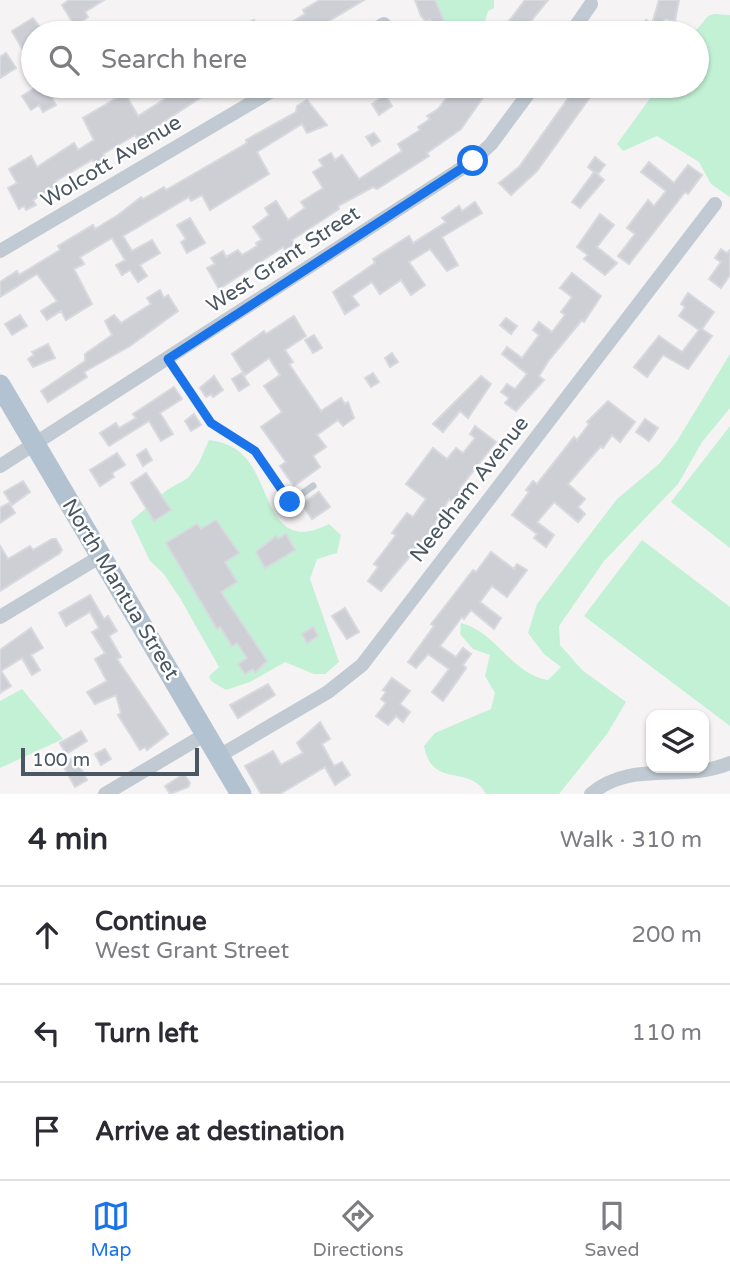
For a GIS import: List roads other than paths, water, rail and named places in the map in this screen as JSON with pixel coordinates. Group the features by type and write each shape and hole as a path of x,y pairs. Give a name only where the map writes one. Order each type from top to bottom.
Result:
{"main road":[{"name":"North Mantua Street","path":"0,385 241,794"}],"street":[{"path":"580,21 592,4"},
{"name":"Wolcott Avenue","path":"0,251 260,98"},
{"name":"West Grant Street","path":"0,466 473,161 496,138 525,98"},
{"name":"Needham Avenue","path":"219,755 328,692 355,672 715,204"},
{"path":"0,617 101,556"},
{"path":"105,794 206,734"},
{"path":"591,794 623,776 643,772 690,774 714,770 730,763"}],"lane":[{"path":"168,359 211,423 255,451 290,502 313,486"}]}
